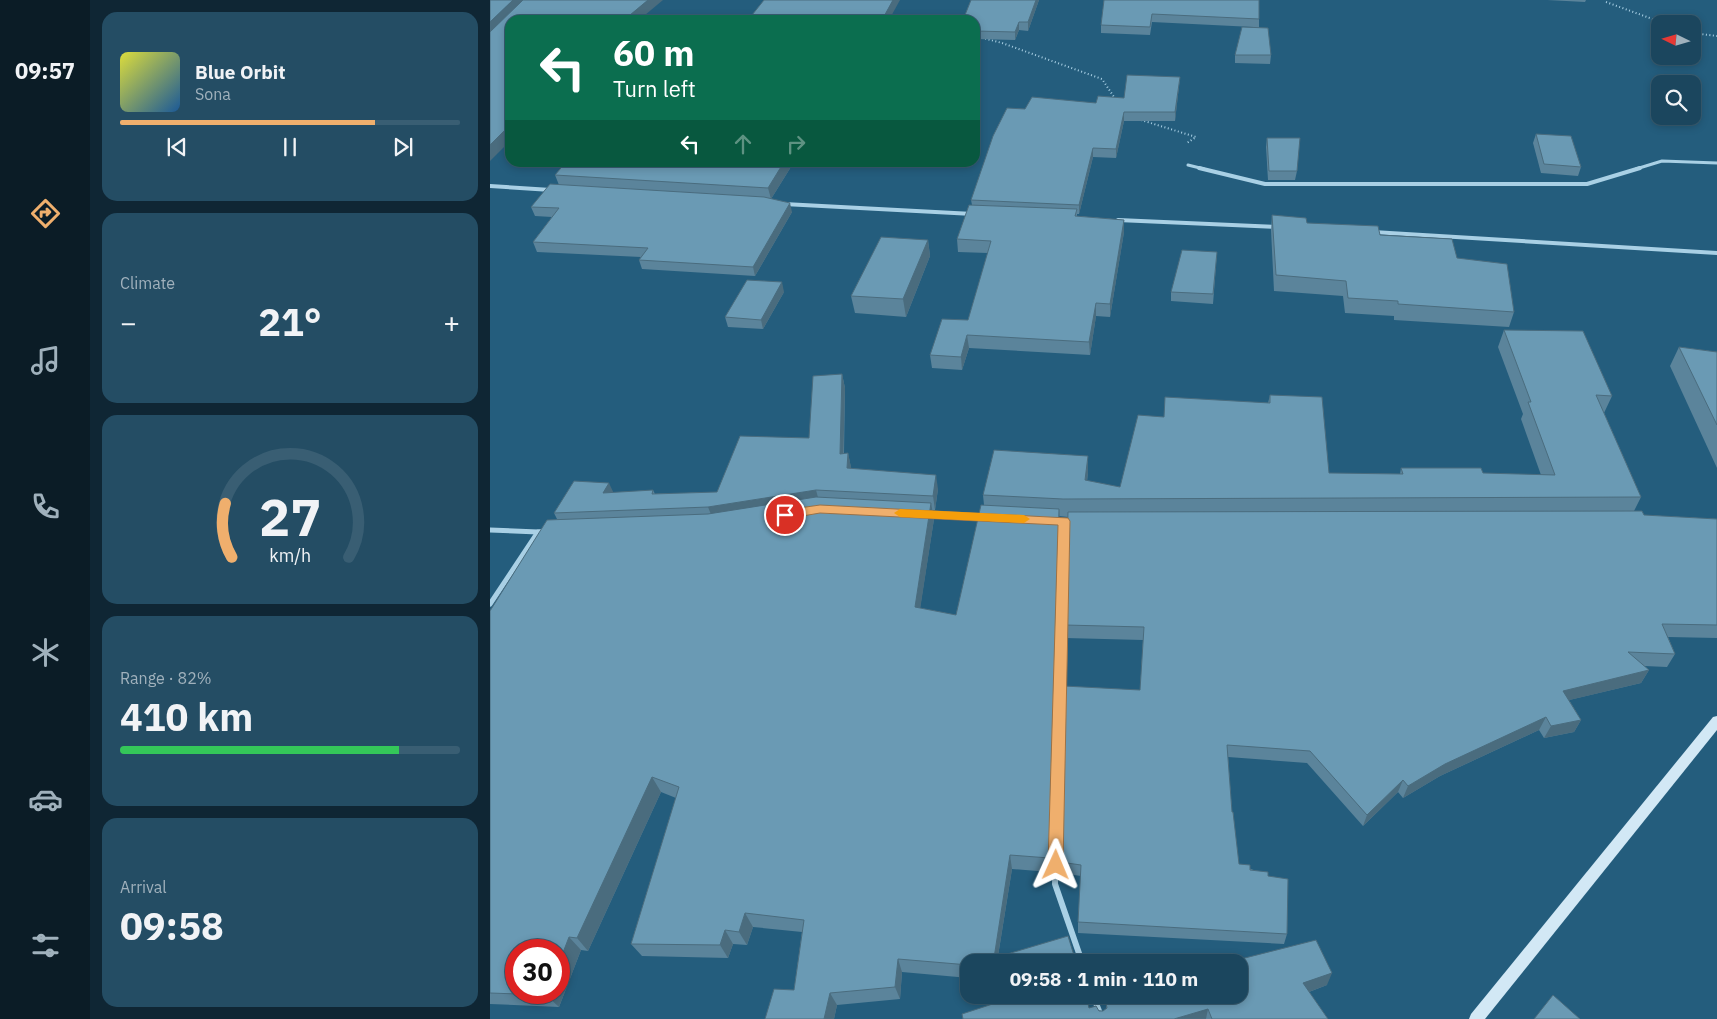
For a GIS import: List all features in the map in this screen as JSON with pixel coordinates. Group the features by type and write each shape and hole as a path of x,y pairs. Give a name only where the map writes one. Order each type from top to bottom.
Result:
{"street":[{"path":"1188,165 1265,184 1587,184 1662,161 1717,163"},
{"path":"490,186 558,190"},
{"path":"782,204 977,214"},
{"path":"1115,220 1282,228"},
{"path":"1370,231 1717,253"},
{"path":"918,514 986,517"},
{"path":"1045,520 1084,521"},
{"path":"1064,521 1055,884 1079,954"},
{"path":"490,530 547,531"},
{"path":"490,604 538,532"},
{"path":"1476,1019 1717,721"},
{"path":"1096,1004 1102,1019"}],"path":[{"path":"1606,2 1651,18"},
{"path":"888,14 892,15"},
{"path":"1701,34 1717,36"},
{"path":"980,37 1102,79 1117,101"},
{"path":"1136,118 1196,137 1179,149 1188,165"}],"building":[{"path":"490,0 513,0 490,22"},
{"path":"523,0 648,0 630,15 508,15"},
{"path":"764,0 893,0 885,15 752,15"},
{"path":"971,0 1036,0 1028,22 1019,22 1015,32 980,31 980,15 965,15"},
{"path":"1104,0 1259,0 1259,19 1152,14 1150,27 1101,25"},
{"path":"505,17 505,130 490,145 490,32"},
{"path":"1242,27 1268,28 1271,55 1235,55"},
{"path":"1127,75 1180,77 1175,112 1124,112 1116,149 1093,148 1079,205 971,200 993,136 1007,108 1025,109 1032,97 1096,103 1098,96 1124,98"},
{"path":"1536,134 1571,136 1581,167 1544,164"},
{"path":"1267,138 1300,138 1297,171 1269,171"},
{"path":"562,167 781,167 768,188 555,175"},
{"path":"550,184 764,197 790,203 753,267 639,260 648,248 533,242 559,208 531,207"},
{"path":"969,205 1077,209 1075,216 1124,220 1110,304 1096,303 1089,342 967,335 961,357 930,355 942,319 968,320 991,241 957,239"},
{"path":"1272,215 1306,218 1307,223 1378,226 1380,235 1452,239 1457,258 1507,264 1514,312 1398,304 1398,301 1348,298 1346,281 1276,275"},
{"path":"881,237 928,240 903,299 851,296"},
{"path":"1182,250 1217,252 1213,294 1171,292"},
{"path":"747,280 782,282 761,320 725,317"},
{"path":"1504,330 1583,331 1612,396 1596,395 1641,497 1063,499 983,495 994,450 1088,456 1085,480 1120,487 1138,415 1164,417 1165,397 1270,403 1270,395 1322,397 1329,473 1403,474 1401,468 1481,468 1483,473 1555,475 1528,402 1531,402"},
{"path":"1679,347 1717,352 1717,425"},
{"path":"842,374 840,454 848,453 847,468 936,475 933,496 816,490 708,507 554,513 574,481 609,483 603,493 653,490 652,494 717,492 740,436 809,438 813,376"},
{"path":"816,497 931,503 915,607 956,615 981,505 1059,509 1049,858 1010,855 995,954 960,954 960,964 898,959 895,987 830,993 824,1019 765,1019 774,989 794,990 804,920 745,913 739,932 725,930 720,945 631,944 679,787 652,777 577,938 505,939 505,994 490,993 490,611 547,520 708,514"},
{"path":"1642,511 1644,515 1717,519 1717,625 1662,624 1675,654 1628,652 1649,670 1563,691 1581,720 1551,726 1546,717 1445,764 1408,786 1403,780 1367,815 1310,751 1227,745 1232,812 1239,864 1250,865 1250,870 1268,872 1268,876 1288,879 1287,934 1078,922 1081,865 1060,862 1064,686 1140,690 1144,627 1065,625 1068,512"},
{"path":"1068,936 1074,954 1007,954"},
{"path":"1316,940 1332,973 1303,983 1328,1019 1212,1019 1208,1009 1174,1019 963,1019 962,1014 993,1004 1088,1004 1089,1008 1096,1006 1099,1011 1103,1011 1107,1008 1106,1004 1248,1004 1248,957"},
{"path":"1553,995 1580,1019 1534,1019"}],"slow traffic":[{"path":"900,513 1024,519"}],"route":[{"path":"785,515 820,509 1064,521 1056,865"}]}
